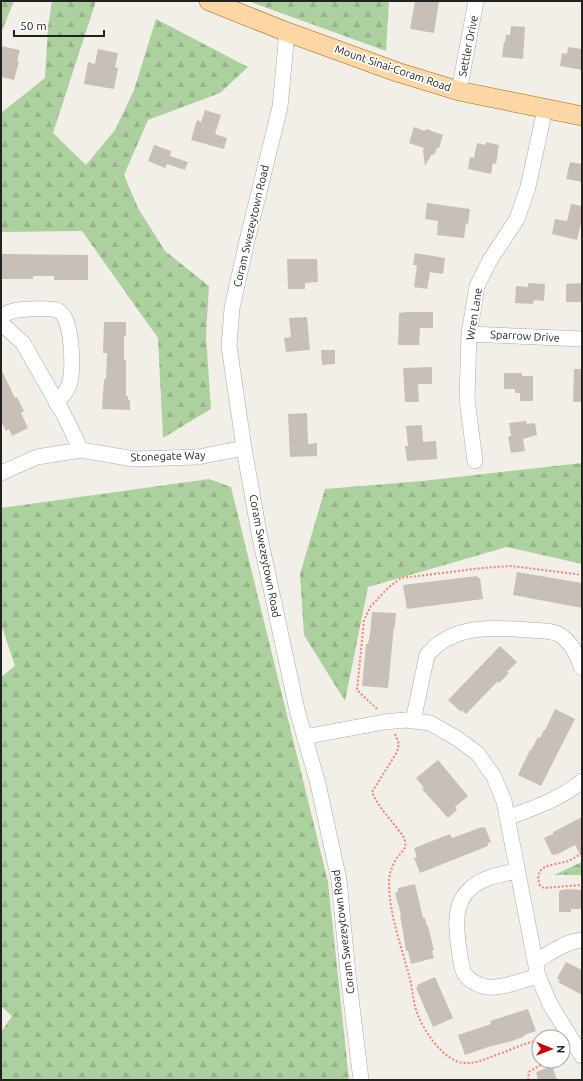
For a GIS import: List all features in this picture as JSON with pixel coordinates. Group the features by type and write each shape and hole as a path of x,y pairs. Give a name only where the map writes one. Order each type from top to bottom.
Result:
{"main road":[{"name":"Mount Sinai-Coram Road","path":"209,1 287,32 397,72 459,91 582,116"}],"street":[{"name":"Settler Drive","path":"459,91 476,1"},
{"name":"Coram Swezeytown Road","path":"287,32 280,107 232,308 229,346 244,448 277,620 297,710 318,784 339,880 348,974 361,1080"},
{"name":"Wren Lane","path":"475,461 467,399 469,334 477,286 490,260 518,219 528,187 545,109"},
{"path":"1,316 14,310 48,309 58,310 63,314 67,323 72,368 70,383 66,393 56,403"},
{"path":"1,323 23,343 81,450"},
{"name":"Sparrow Drive","path":"469,334 582,339"},
{"name":"Stonegate Way","path":"1,473 37,457 81,450 134,459 198,457 244,448"},
{"path":"413,721 427,655 434,647 446,638 460,633 470,630 505,628 553,632 561,636 576,652 582,668"},
{"path":"304,737 384,722 406,720 430,723 458,738 478,754 494,777 504,801 536,969 550,1004 582,1056"},
{"path":"507,818 537,806 572,789 582,781"},
{"path":"518,870 484,880 470,889 462,900 457,913 456,928 461,961 465,974 478,985 486,987 501,986 536,969 561,946 573,941 582,940"}],"path":[{"path":"380,711 357,690 364,620 371,606 389,587 401,578 511,566 582,575"},
{"path":"392,730 400,744 397,752 372,792 375,800 404,837 406,844 396,859 390,872 389,881 391,908 411,982 417,1014 424,1027 443,1053 463,1063 480,1061 531,1042"},
{"path":"582,853 569,860 548,865 540,871 538,880 540,886 544,888 582,885"},
{"path":"528,1080 529,1072 534,1069"}],"green space":[{"path":"1,1 14,1 1,33"},
{"path":"52,1 96,1 53,133 86,165 115,130 134,90 156,19 248,67 220,93 148,120 124,175 138,208 165,251 209,286 206,336 211,409 163,438 158,338 82,231 1,232 1,113 45,78 48,27"},
{"path":"248,1 389,1 386,51"},
{"path":"582,463 582,564 507,547 368,587 345,701 304,635 300,574 325,489 422,481"},
{"path":"209,479 231,487 328,882 349,1080 1,1080 1,1032 12,1016 1,1006 1,677 15,666 1,624 1,508"},
{"path":"582,862 582,875 554,875"}],"building":[{"path":"415,1 439,1 434,33 410,29"},
{"path":"511,26 525,27 523,59 502,57 506,35 510,35"},
{"path":"1,46 20,50 17,61 19,62 14,80 1,77"},
{"path":"568,47 582,49 582,70 560,66 562,53 567,54"},
{"path":"98,49 118,53 115,67 118,68 114,89 84,84 88,62 95,64"},
{"path":"205,110 221,115 215,134 227,138 224,149 191,140 197,120 201,122"},
{"path":"414,127 425,131 426,129 443,135 439,148 437,148 434,155 432,154 425,166 424,148 409,143"},
{"path":"486,142 499,145 496,164 493,163 491,174 468,169 470,157 474,158 477,143 486,145"},
{"path":"154,145 171,151 170,156 188,162 185,170 167,164 165,168 148,161"},
{"path":"570,162 582,164 582,182 566,179"},
{"path":"427,203 470,209 464,238 437,235 438,221 425,219"},
{"path":"571,204 582,206 582,220 577,240 552,234 555,219 567,221"},
{"path":"415,253 445,258 443,274 430,272 427,289 414,287 417,265 413,265"},
{"path":"2,254 88,255 88,280 54,280 54,276 33,276 33,279 2,279"},
{"path":"287,259 317,259 318,282 305,283 305,289 288,289"},
{"path":"528,283 545,284 544,301 534,300 533,304 515,303 516,286 528,287"},
{"path":"582,283 582,302 566,302 566,284"},
{"path":"433,312 433,328 420,328 419,345 398,345 399,313"},
{"path":"307,317 310,350 286,352 284,338 291,337 289,318"},
{"path":"104,322 126,322 126,336 124,336 124,360 126,360 126,396 128,396 128,400 130,400 130,410 102,409 104,379 106,379 107,353 103,353"},
{"path":"321,350 335,350 335,364 322,365"},
{"path":"432,367 432,384 418,384 419,402 405,402 403,368"},
{"path":"1,369 15,398 17,397 24,411 21,413 28,428 12,436 9,429 6,431 1,421"},
{"path":"574,369 582,369 582,402 573,402"},
{"path":"504,373 522,373 522,376 533,376 533,401 520,401 520,393 515,393 515,389 504,389"},
{"path":"307,413 308,444 317,443 317,456 290,457 288,414"},
{"path":"526,421 527,424 535,423 537,435 523,439 525,451 511,453 508,437 511,436 509,423"},
{"path":"422,425 423,442 436,441 437,459 407,461 405,446 408,446 406,426"},
{"path":"517,572 582,583 582,608 513,595"},
{"path":"477,576 480,578 483,599 407,609 403,585"},
{"path":"372,612 396,613 388,688 362,686 366,644 368,644 370,634"},
{"path":"500,646 517,662 507,672 509,673 499,683 497,682 466,714 462,710 461,712 448,700"},
{"path":"555,709 575,719 541,786 518,775 530,750 538,737 540,738 545,730"},
{"path":"438,760 468,796 455,807 457,810 448,818 422,789 424,788 416,778"},
{"path":"582,817 582,858 575,845 556,855 552,855 544,838"},
{"path":"485,827 491,842 488,843 488,846 420,873 414,858 417,857 414,848 450,834 452,838"},
{"path":"415,884 423,918 425,918 428,926 434,950 432,951 434,958 411,964 408,951 406,951 401,915 395,893 398,892 398,888"},
{"path":"560,890 582,890 582,909 571,909 571,912 559,912 559,893"},
{"path":"566,962 582,970 582,995 558,982 560,980 557,978"},
{"path":"435,977 453,1018 433,1027 416,988 418,987 417,985"},
{"path":"528,1009 535,1029 531,1029 531,1033 524,1035 523,1037 465,1055 458,1035 491,1024 490,1021"},
{"path":"544,1069 553,1069 557,1080 538,1080 536,1072"}]}
